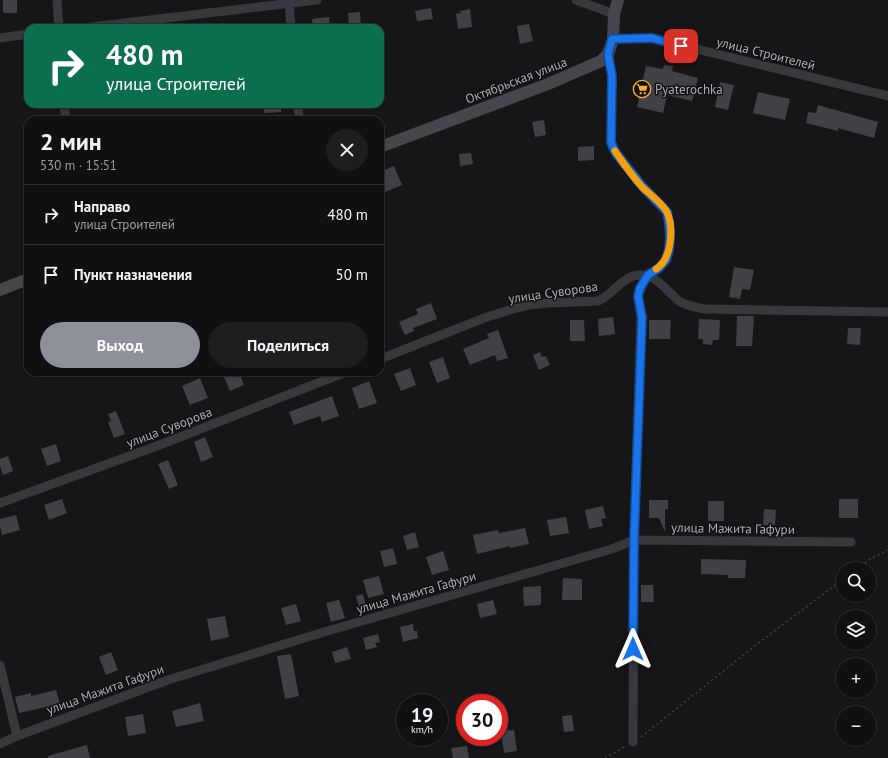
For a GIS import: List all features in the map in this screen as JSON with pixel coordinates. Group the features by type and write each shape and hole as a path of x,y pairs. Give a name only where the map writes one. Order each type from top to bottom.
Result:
{"street":[{"path":"57,0 59,24"},
{"path":"116,24 289,2 316,0"},
{"path":"576,0 614,14"},
{"path":"618,0 614,14 612,39 608,54 612,76 611,142 615,152 642,186 667,212 670,237 669,250 666,260 659,268 648,275 640,288 638,296 642,317 634,540 633,742"},
{"path":"289,2 291,24"},
{"path":"0,38 24,35"},
{"name":"улица Строителей","path":"612,39 652,38 888,96"},
{"name":"Октябрьская улица","path":"384,146 548,84 600,61 608,54"},
{"path":"648,275 666,287 679,302 705,309 888,312"},
{"name":"улица Суворова","path":"384,357 487,317 513,309 529,305 598,300 605,298 628,278 648,275"},
{"path":"0,290 24,281"},
{"name":"улица Суворова","path":"0,503 157,446 336,376"},
{"name":"улица Мажита Гафури","path":"0,744 17,736 168,680 324,632 612,549 634,540 851,542"},
{"path":"0,665 17,736"}],"path":[{"path":"866,562 888,550"},
{"path":"605,758 613,755 646,734 761,641 836,584"}],"building":[{"path":"3,0 17,0 17,13 3,13"},
{"path":"431,8 433,19 417,21 415,11"},
{"path":"470,9 472,27 458,29 456,14 461,13 460,11"},
{"path":"360,12 361,24 349,24 348,13"},
{"path":"329,17 330,24 313,24 312,19"},
{"path":"529,24 533,41 520,44 517,26"},
{"path":"664,65 673,66 672,71 698,78 692,101 667,95 663,113 637,107 646,66 663,69"},
{"path":"720,82 734,85 728,110 715,107"},
{"path":"758,92 790,99 785,120 753,113"},
{"path":"818,105 878,122 874,138 838,128 838,131 806,123 808,112 816,113"},
{"path":"264,108 281,108 281,112 264,113"},
{"path":"544,120 546,135 535,137 532,122"},
{"path":"594,146 594,160 578,161 578,147"},
{"path":"471,153 473,164 460,166 459,154"},
{"path":"394,166 402,185 384,192 384,170"},
{"path":"734,267 754,270 750,290 742,289 740,299 729,297"},
{"path":"431,303 437,319 413,328 414,331 405,335 399,322 418,314 416,309"},
{"path":"737,316 754,316 752,346 736,346"},
{"path":"613,317 615,334 599,336 598,319"},
{"path":"699,319 720,320 719,340 713,340 712,345 703,344 703,339 698,339"},
{"path":"570,320 584,320 585,341 570,341"},
{"path":"649,320 671,320 670,339 649,339"},
{"path":"848,328 861,328 860,345 847,344"},
{"path":"498,330 508,358 497,361 495,355 470,365 463,349 489,338 487,334"},
{"path":"540,352 542,357 546,356 550,365 539,370 533,355"},
{"path":"443,357 450,378 437,383 429,362"},
{"path":"410,368 416,385 401,391 394,374"},
{"path":"224,376 241,376 244,385 230,391"},
{"path":"200,378 208,398 190,405 182,386"},
{"path":"369,381 377,403 359,409 352,388"},
{"path":"332,396 339,416 322,422 320,416 294,425 289,412"},
{"path":"116,411 125,434 114,438 108,422 111,421 108,414"},
{"path":"205,437 213,457 201,462 194,442"},
{"path":"56,444 61,461 47,466 41,449"},
{"path":"8,456 13,471 3,475 0,466 0,459"},
{"path":"168,460 178,485 169,489 158,464"},
{"path":"62,499 67,513 49,520 44,505"},
{"path":"839,499 858,499 858,518 839,518"},
{"path":"649,500 668,500 668,509 665,509 665,532 659,518 649,518"},
{"path":"708,501 724,501 724,521 708,521"},
{"path":"603,506 606,518 601,519 603,526 589,529 585,510"},
{"path":"764,509 776,510 775,525 763,525"},
{"path":"16,515 20,530 2,535 0,519"},
{"path":"566,517 569,533 550,536 547,520"},
{"path":"525,528 529,544 510,548 510,546 477,554 473,535 498,530 499,533"},
{"path":"415,532 419,547 407,550 403,536"},
{"path":"393,548 397,564 384,567 380,551"},
{"path":"443,551 449,570 432,575 426,557"},
{"path":"701,559 746,560 745,578 728,578 728,575 701,574"},
{"path":"379,576 384,594 368,598 363,580"},
{"path":"563,578 582,579 582,600 562,600"},
{"path":"641,585 653,585 654,602 641,602"},
{"path":"541,586 541,605 524,606 523,587"},
{"path":"363,594 367,608 360,610 356,596"},
{"path":"339,600 345,618 331,622 326,603"},
{"path":"493,600 497,614 480,618 477,604"},
{"path":"296,604 301,621 286,625 281,608"},
{"path":"225,616 229,637 211,641 207,619"},
{"path":"413,624 414,631 417,631 418,638 403,642 400,627"},
{"path":"378,634 380,642 375,643 377,647 366,650 363,638"},
{"path":"347,647 351,659 335,663 332,652"},
{"path":"111,652 118,670 106,675 99,657"},
{"path":"291,654 299,696 285,699 277,656"},
{"path":"56,690 60,704 19,713 15,697 31,693 31,696"},
{"path":"200,703 204,721 176,727 172,711"},
{"path":"143,714 146,733 128,736 125,717"},
{"path":"572,715 574,731 564,732 562,716"},
{"path":"508,730 514,730 517,751 504,753 503,746 508,746"},
{"path":"87,745 90,758 48,758 48,756"},
{"path":"467,746 469,758 453,758 451,748"}],"slow traffic":[{"path":"615,151 642,186 667,212 670,237 669,250 666,260 659,268 656,269"}],"place":[{"name":"Pyaterochka","path":"642,89"}],"route":[{"path":"633,649 634,540 642,317 638,303 638,296 640,288 648,275 659,268 666,260 669,250 670,237 667,212 642,186 621,160 615,152 611,142 612,76 608,54 612,39 652,38 681,46"}]}
